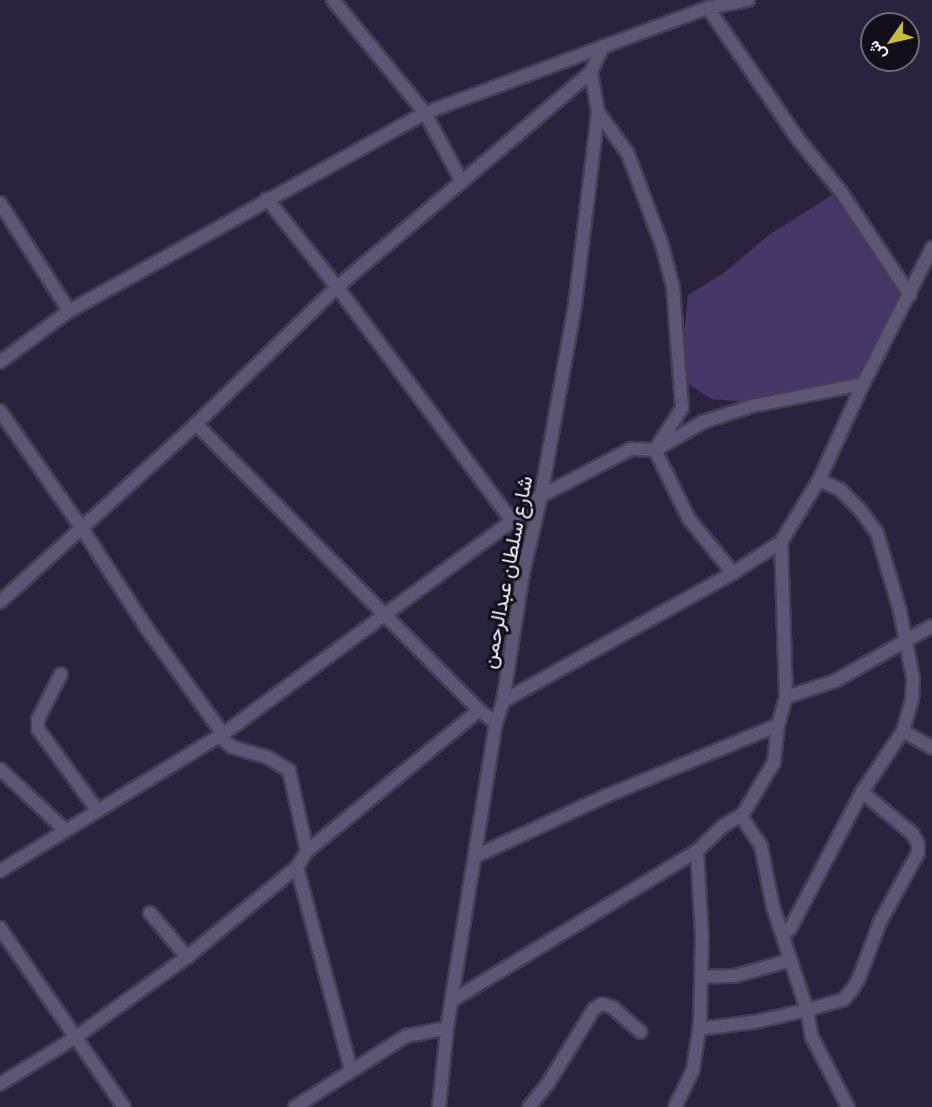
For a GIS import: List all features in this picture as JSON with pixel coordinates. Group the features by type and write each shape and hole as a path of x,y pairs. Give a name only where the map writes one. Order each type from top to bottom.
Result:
{"street":[{"path":"333,0 425,113 462,182"},
{"path":"0,362 69,310 425,113 708,8 748,0"},
{"path":"708,8 798,139 841,192 910,295"},
{"path":"0,602 196,424 337,287 591,72 603,46"},
{"name":"شارع سلطان عبدالرحمن","path":"440,1107 447,1028 496,723 502,701 522,573 541,496 575,305 598,112 591,72"},
{"path":"598,112 628,154 662,245 673,287 682,408 655,450"},
{"path":"267,199 337,287 512,521"},
{"path":"0,203 69,310"},
{"path":"502,701 733,573 781,542 819,480 863,384 932,248"},
{"path":"0,871 64,829 221,735 387,615 512,521 541,496 631,449 655,450 703,422 742,410 863,384"},
{"path":"0,411 221,735 232,747 267,757 289,770 307,851"},
{"path":"196,424 479,710 496,723"},
{"path":"655,450 689,519 733,573"},
{"path":"783,935 790,929 862,792 903,731 912,699 913,678 878,533 841,490 819,480"},
{"path":"453,1000 697,851 723,826 743,814 774,762 778,725 786,698 781,542"},
{"path":"786,698 835,681 905,639 932,626"},
{"path":"61,674 38,719 38,729 97,810"},
{"path":"0,1084 76,1037 188,957 297,867 307,851 479,710"},
{"path":"476,856 606,796 778,725"},
{"path":"903,731 932,748"},
{"path":"0,769 64,829"},
{"path":"699,1029 753,1022 807,1010 843,1000 852,990 859,978 880,922 918,853 918,844 913,834 862,792"},
{"path":"743,814 743,819 761,846 773,907 807,1010 812,1037 820,1058 848,1107"},
{"path":"678,1106 693,1070 699,1029 702,977 697,851"},
{"path":"297,867 351,1070"},
{"path":"150,913 188,957"},
{"path":"0,928 124,1107"},
{"path":"702,977 735,976 791,960"},
{"path":"529,1107 547,1086 594,1010 602,1004 612,1007 641,1032"},
{"path":"295,1107 406,1036 447,1028"}],"shaded area":[{"path":"832,195 903,294 857,382 747,402 711,399 686,382 684,335 688,295 724,273 769,235"}]}
